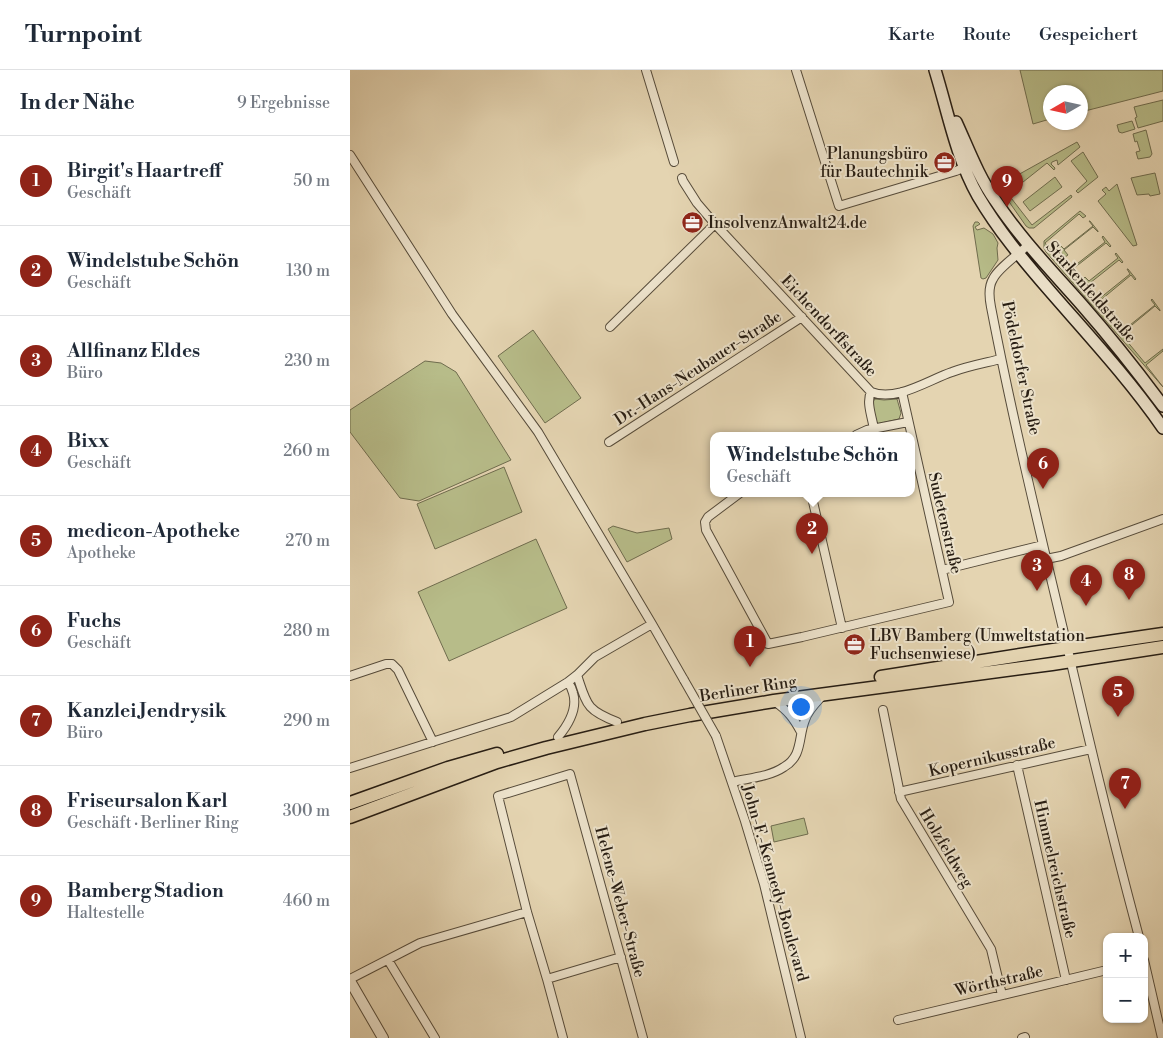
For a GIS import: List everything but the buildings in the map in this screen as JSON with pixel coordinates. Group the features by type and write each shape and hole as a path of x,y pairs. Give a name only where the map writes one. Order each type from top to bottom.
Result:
{"main road":[{"path":"936,73 943,102 970,166 978,195 1001,232 1018,254"},
{"path":"970,166 1028,245"},
{"name":"Starkenfeldstraße","path":"1028,245 1128,360 1163,406"},
{"name":"Starkenfeldstraße","path":"1018,254 1118,368 1163,428"},
{"name":"Starkenfeldstraße","path":"1118,368 1128,360"},
{"name":"Berliner Ring","path":"350,803 448,768 617,722 706,704 1163,634"},
{"name":"Berliner Ring","path":"350,817 497,762 596,735 672,718 774,701 1071,662 1163,647"}],"street":[{"path":"646,70 674,162"},
{"path":"796,70 839,206 970,166"},
{"name":"John-F.-Kennedy-Boulevard","path":"350,155 452,314 538,432 716,736 764,884 801,1038"},
{"name":"Eichendorffstraße","path":"682,178 697,203 715,224 871,392 884,395 902,392 952,372 1002,359"},
{"path":"610,327 715,224"},
{"name":"Pödeldorfer Straße","path":"1028,245 992,279 989,294 991,307 1046,559 1138,933"},
{"name":"Dr.-Hans-Neubauer-Straße","path":"609,442 802,318"},
{"path":"871,392 869,401 874,429"},
{"name":"Sudetenstraße","path":"902,392 910,432"},
{"path":"863,432 908,422"},
{"name":"Sudetenstraße","path":"842,628 949,602 915,452"},
{"path":"735,497 708,517 705,525 706,530 768,644 842,628 812,497"},
{"path":"1046,559 1075,551 1163,519"},
{"path":"942,570 1043,545"},
{"path":"350,768 510,717 568,682 595,656 652,624"},
{"path":"350,676 386,664 392,664 398,670 433,742"},
{"path":"577,675 585,700 591,709 601,716 617,722"},
{"path":"558,737 567,725 573,712 573,693 568,682"},
{"path":"732,782 772,773 785,767 794,759 800,744 801,732 806,717 813,705 824,694"},
{"path":"774,701 794,719 801,732"},
{"name":"Holzfeldweg","path":"883,710 899,792 905,808 991,949 1002,995"},
{"name":"Kopernikusstraße","path":"899,792 1092,749"},
{"name":"Himmelreichstraße","path":"1017,765 1066,980"},
{"name":"Helene-Weber-Straße","path":"528,912 498,796 570,774 643,1038"},
{"path":"383,1038 350,980 420,943 528,912 563,1038"},
{"path":"547,979 621,957"},
{"path":"388,960 435,1038"},
{"name":"Wörthstraße","path":"898,1020 1103,971"},
{"path":"1148,978 1162,1038"}],"green space":[{"path":"1020,70 1163,70 1163,91 1088,110 1088,85 1043,85 1043,121 1033,124"},
{"path":"1163,100 1163,121 1138,128 1134,107"},
{"path":"1132,121 1135,129 1122,133 1119,132 1117,125"},
{"path":"1146,130 1152,154 1150,157 1138,159 1136,152 1140,151 1133,134"},
{"path":"1077,142 1080,147 1058,165 1057,160 1052,162 1054,170 1047,163 1008,194 1032,225 1071,195 1072,197 1034,228 1029,228 998,186"},
{"path":"1083,152 1098,177 1078,193 1076,191 1087,181 1071,161"},
{"path":"1155,173 1160,194 1150,196 1149,194 1137,195 1131,178"},
{"path":"1055,177 1062,187 1030,211 1023,202"},
{"path":"1117,184 1137,245 1133,246 1098,201 1106,194 1102,190 1106,187 1109,191"},
{"path":"1080,211 1086,216 1083,218 1079,214 1045,243 1068,271 1105,242 1103,236 1111,246 1106,243 1069,272 1094,303 1130,274 1128,269 1136,279 1131,275 1096,304 1120,333 1155,305 1152,299 1160,311 1155,306 1121,334 1145,363 1163,349 1146,365 1163,387 1044,248 1044,241"},
{"path":"1089,221 1098,232 1093,227 1064,250 1068,255 1065,257 1057,247 1060,245 1064,249 1093,226"},
{"path":"975,222 980,224 975,227 977,230 984,228 993,234 998,243 998,260 986,278 983,279 981,278 973,226"},
{"path":"1116,253 1123,262 1119,260 1090,283 1093,287 1091,289 1083,279 1085,277 1089,281 1118,258"},
{"path":"533,330 581,398 545,423 498,356"},
{"path":"425,361 441,363 456,372 511,460 419,501 400,498 350,432 350,410"},
{"path":"875,399 897,399 901,413 899,419 877,424 872,403"},
{"path":"504,467 522,512 435,549 417,504"},
{"path":"613,526 637,533 669,528 672,539 627,562 608,529"},
{"path":"536,539 567,608 449,661 418,592"},
{"path":"804,818 808,834 774,842 771,826"}],"place":[{"name":"Planungsbüro für Bautechnik","path":"944,163"},
{"name":"Bamberg Stadion","path":"1007,207"},
{"name":"InsolvenzAnwalt24.de","path":"692,223"},
{"name":"Fuchs","path":"1043,489"},
{"name":"Windelstube Schön","path":"812,554"},
{"name":"Allfinanz Eldes","path":"1037,591"},
{"name":"Friseursalon Karl","path":"1129,600"},
{"name":"Bixx","path":"1086,606"},
{"name":"LBV Bamberg (Umweltstation Fuchsenwiese)","path":"854,645"},
{"name":"Birgit's Haartreff","path":"750,667"},
{"name":"medicon-Apotheke","path":"1118,717"},
{"name":"Kanzlei Jendrysik","path":"1125,809"}]}
